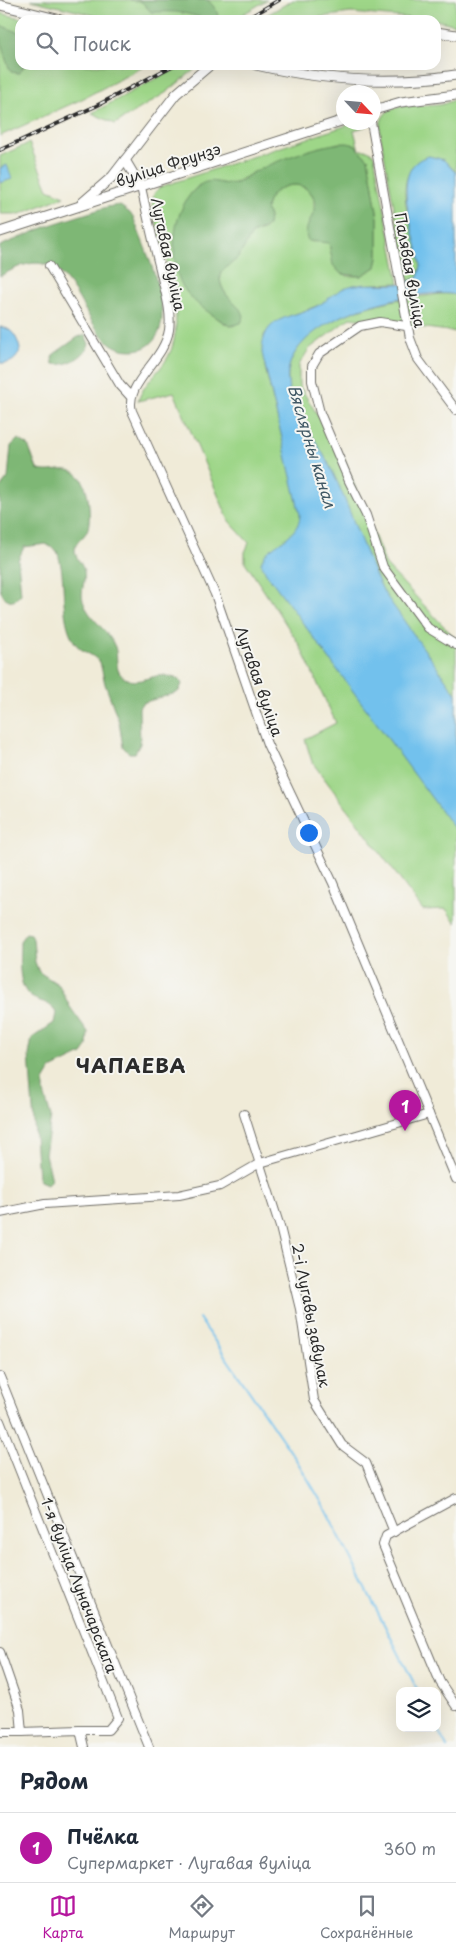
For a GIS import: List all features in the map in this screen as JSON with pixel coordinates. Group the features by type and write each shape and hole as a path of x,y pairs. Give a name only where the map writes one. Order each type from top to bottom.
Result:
{"main road":[{"path":"0,5 41,15"},
{"path":"441,33 455,36"},
{"path":"78,207 112,177 176,94 204,70"},
{"path":"282,70 350,79 399,79 454,74"},
{"path":"381,108 401,102 456,95"},
{"name":"вуліца Фрунзэ","path":"0,232 336,123"},
{"path":"125,160 140,187"}],"street":[{"name":"Палявая вуліца","path":"372,130 406,326 418,359 456,410"},
{"name":"Лугавая вуліца","path":"140,187 168,302 170,325 161,353 139,381 131,397 132,411 215,594 267,744 333,883 456,1179"},
{"path":"49,266 120,385 131,397"},
{"path":"406,326 380,322 360,326 319,354 312,366 312,381 320,413 349,482 366,515 383,567 428,628 456,645"},
{"name":"2-і Лугавы завулак","path":"244,1114 280,1227 300,1309 314,1400 342,1445 366,1463 394,1532"},
{"path":"0,1213 45,1204 179,1195 220,1186 260,1162 429,1114"},
{"path":"0,1377 149,1747"},
{"name":"1-я вуліца Луначарскага","path":"0,1421 118,1718 108,1730 80,1730"},
{"path":"456,1498 386,1536 383,1544 440,1682 456,1706"},
{"path":"0,1652 20,1710 22,1732"},
{"path":"0,1732 80,1730 84,1747"}],"green space":[{"path":"31,0 267,0 242,15 93,15"},
{"path":"130,0 208,0 218,15 151,12 142,2"},
{"path":"293,0 456,0 456,25 441,21 441,15 351,13 336,15 267,15"},
{"path":"0,13 15,17 15,70 137,70 80,100 0,136"},
{"path":"0,25 15,31 15,70 21,70 19,73 11,72 4,55"},
{"path":"172,70 194,70 167,92 115,124 92,113"},
{"path":"456,99 456,173 443,161 429,157 416,163 407,178 405,199 421,266 418,277 408,281 380,133 381,122 385,114 391,109 445,104"},
{"path":"336,129 354,130 359,150 368,150 374,155 399,283 353,285 319,305 275,322 264,335 265,367 300,511 329,464 298,414 290,393 288,382 291,361 301,344 318,329 362,309 407,298 444,294 456,295 456,332 350,318 309,349 299,365 299,385 343,456 386,565 456,639 456,923 446,909 423,910 312,762 305,739 336,723 299,644 245,562 245,552 249,543 229,521 174,392 138,401 144,388 168,357 174,341 176,324 175,304 168,264 153,210 155,192 160,187","holes":["338,143 356,145 358,151 368,158 378,218 378,257 376,267 361,276 347,276 332,258 329,242 322,240 312,242 313,196 301,186 286,186 279,189 268,201 266,208 269,217 265,229 252,234 232,263 221,272 220,278 223,289 242,311 234,326 225,323 196,301 181,273 175,242 181,211 199,185 235,183 256,171"]},
{"path":"29,143 48,189 65,196 20,214 0,214 0,156"},
{"path":"347,143 356,145 359,151 368,158 378,218 378,257 376,267 361,276 341,274 333,265 329,243 308,241 306,235 308,224 315,208 313,196 301,186 286,186 273,194 268,201 266,208 269,217 268,226 252,234 238,258 221,272 220,278 223,289 244,316 241,323 230,326 192,299 183,287 178,275 174,248 178,219 183,205 191,194 204,182 236,183 256,171 288,157 325,146"},
{"path":"119,205 130,213 134,219 151,263 162,313 161,327 155,339 145,348 135,350 118,347 106,340 96,328 70,284 60,273 47,265 41,263 28,264 0,276 0,246 50,225"},
{"path":"85,335 89,344 84,353 64,364 53,364 52,358 54,354 78,337"},
{"path":"18,439 28,445 37,469 43,471 69,470 83,481 89,503 89,526 75,547 76,556 84,571 82,597 86,608 108,635 115,647 117,664 121,675 137,681 156,676 171,677 180,680 182,684 176,693 142,703 139,708 140,744 135,753 129,753 123,747 119,722 105,684 100,662 78,646 70,633 57,551 46,544 24,547 18,560 21,594 14,601 11,601 5,598 0,589 0,488 8,478 11,446"},
{"path":"26,933 30,934 33,939 35,962 39,972 59,985 70,1007 88,1032 87,1047 82,1054 51,1069 44,1081 44,1093 51,1117 45,1154 51,1180 47,1184 40,1181 38,1177 29,1055 32,1038 54,1023 56,1013 49,1005 28,994 21,980 20,941"}],"water":[{"name":"Вяслярны канал","path":"429,156 444,160 456,173 456,295 433,294 404,297 362,308 332,321 312,334 296,351 288,372 288,382 293,401 302,420 337,481 385,594 456,694 456,831 266,573 261,563 269,551 294,530 300,515 262,353 263,341 267,331 279,320 317,306 345,287 403,283 418,277 421,266 410,222 406,188 409,173 416,162"},
{"path":"7,165 12,179 0,183 0,168"},
{"path":"0,327 8,329 14,334 20,349 15,358 7,363 0,363"}],"waterway":[{"path":"199,1318 297,1461 325,1508 416,1687"},
{"path":"439,1732 447,1747"}],"railway":[{"path":"254,15 279,0"},
{"path":"0,150 96,106 164,70"}],"place":[{"name":"Пчёлка","path":"405,1131"}],"district":[{"name":"ЧАПАЕВА","path":"131,1065"}]}
